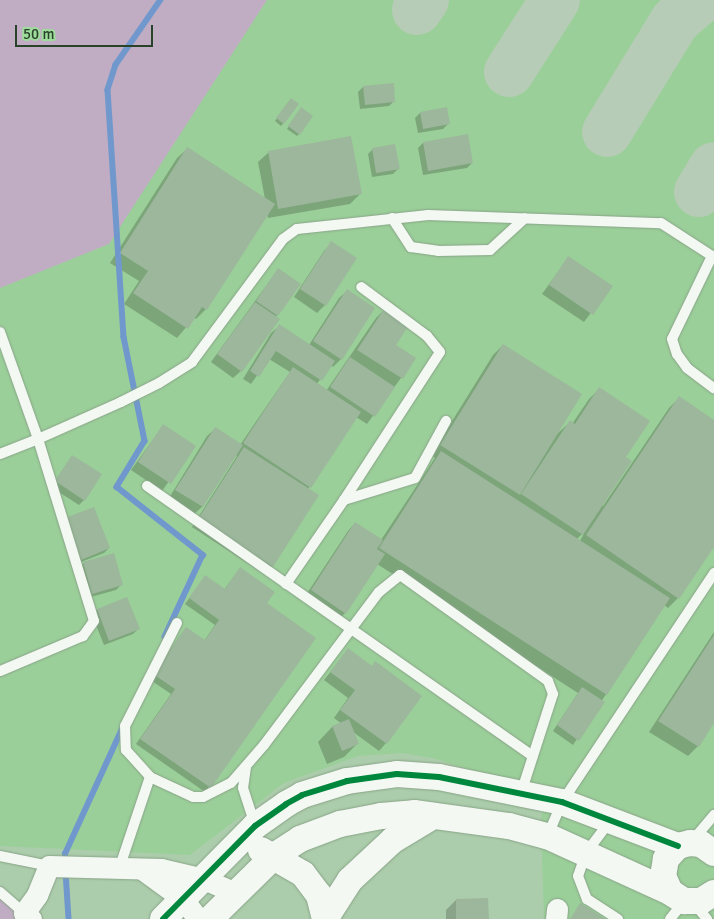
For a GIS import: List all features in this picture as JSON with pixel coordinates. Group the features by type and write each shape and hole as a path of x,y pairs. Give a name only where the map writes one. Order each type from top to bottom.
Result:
{"street":[{"path":"163,919 190,909 204,879 249,833 286,804 302,795 347,781 397,774 439,777 562,802 684,844 702,844 714,853"},
{"path":"210,919 274,856 300,839 340,824 414,813 509,826 547,836 586,853 693,908"},
{"path":"325,919 350,880 393,840 433,816"},
{"path":"249,833 274,856 303,874 319,895 325,919"},
{"path":"684,844 671,852 663,867 665,884 693,908"},
{"path":"27,916 37,895 60,866 120,866 161,869 204,879 236,893"},
{"path":"142,868 190,909"}],"lane":[{"path":"0,454 121,402 159,383 192,362 283,239 297,228 428,214 661,223 712,256 672,340 677,354 687,368 714,388"},
{"path":"392,218 411,247 438,251 490,250 525,218"},
{"path":"286,584 344,500 440,352 427,336 361,287"},
{"path":"0,332 38,439 94,622 83,636 0,671"},
{"path":"344,500 415,478 446,421"},
{"path":"147,486 533,756"},
{"path":"547,836 562,802 714,573"},
{"path":"177,623 125,726 126,750 150,777 193,798 200,798 231,783 379,592 400,574 548,681 553,694 520,794"},
{"path":"246,766 243,788 249,833"},
{"path":"120,866 150,777"},
{"path":"684,844 714,815"},
{"path":"610,820 586,853 578,876 587,899 618,919"},
{"path":"0,856 60,866"},
{"path":"0,892 27,916"}],"shaded area":[{"path":"0,0 714,0 714,919 544,919 541,823 544,793 436,759 403,753 358,756 284,783 190,855 0,846"},
{"path":"0,0 267,0 109,244 0,288"},
{"path":"0,892 31,919 0,919"}],"building":[{"path":"394,83 395,102 365,105 363,86"},
{"path":"291,98 299,104 284,124 276,118"},
{"path":"301,107 313,116 300,135 288,126"},
{"path":"447,107 450,124 423,129 420,112"},
{"path":"468,134 473,163 428,171 423,142"},
{"path":"351,136 362,194 278,209 268,151"},
{"path":"395,144 400,169 376,173 372,148"},
{"path":"187,147 275,204 207,310 202,307 188,329 133,293 148,271 120,253"},
{"path":"331,241 357,258 326,306 300,289"},
{"path":"568,256 613,286 593,315 549,285"},
{"path":"278,268 301,284 278,316 256,301"},
{"path":"347,289 375,308 342,360 313,341"},
{"path":"255,302 280,319 242,372 217,354"},
{"path":"384,309 409,325 396,345 416,358 403,379 357,350"},
{"path":"279,324 335,361 322,381 276,351 259,377 250,371"},
{"path":"503,344 582,394 520,495 440,445"},
{"path":"350,357 395,387 375,417 330,387"},
{"path":"293,367 361,412 311,488 243,443"},
{"path":"599,387 650,421 626,457 632,461 583,535 521,494 570,420 575,424"},
{"path":"679,396 714,420 714,547 679,599 586,535"},
{"path":"163,424 196,446 171,484 138,462"},
{"path":"215,427 243,445 203,507 175,490"},
{"path":"244,447 319,495 273,567 198,519"},
{"path":"441,451 670,598 607,695 379,548"},
{"path":"72,455 102,474 85,501 55,481"},
{"path":"94,507 110,548 81,560 65,518"},
{"path":"355,522 383,540 377,549 385,554 346,614 311,590"},
{"path":"114,553 123,585 92,594 83,562"},
{"path":"240,567 275,592 267,603 316,638 211,788 140,739 175,689 153,674 186,627 205,640 219,620 189,598 205,575 225,589"},
{"path":"127,597 140,629 109,641 97,609"},
{"path":"714,635 714,723 699,747 658,721"},
{"path":"348,648 372,666 375,661 422,696 387,744 340,710 355,690 330,672"},
{"path":"582,687 605,702 579,741 557,725"},
{"path":"349,719 359,744 342,751 332,726"},
{"path":"488,898 489,919 456,919 456,899"},
{"path":"580,903 605,919 570,919"}],"waterway":[{"path":"161,0 116,65 108,90 124,337 145,441 117,487 203,555 165,637"},
{"path":"65,862 65,854 123,727"},
{"path":"66,872 69,919"}],"taxiway":[{"path":"417,10 424,0"},
{"path":"509,72 555,0"},
{"path":"607,132 675,21 699,0"},
{"path":"699,192 714,167"}],"cycle path":[{"path":"163,919 255,826 302,795 347,781 397,774 439,777 562,802 678,846"}]}
